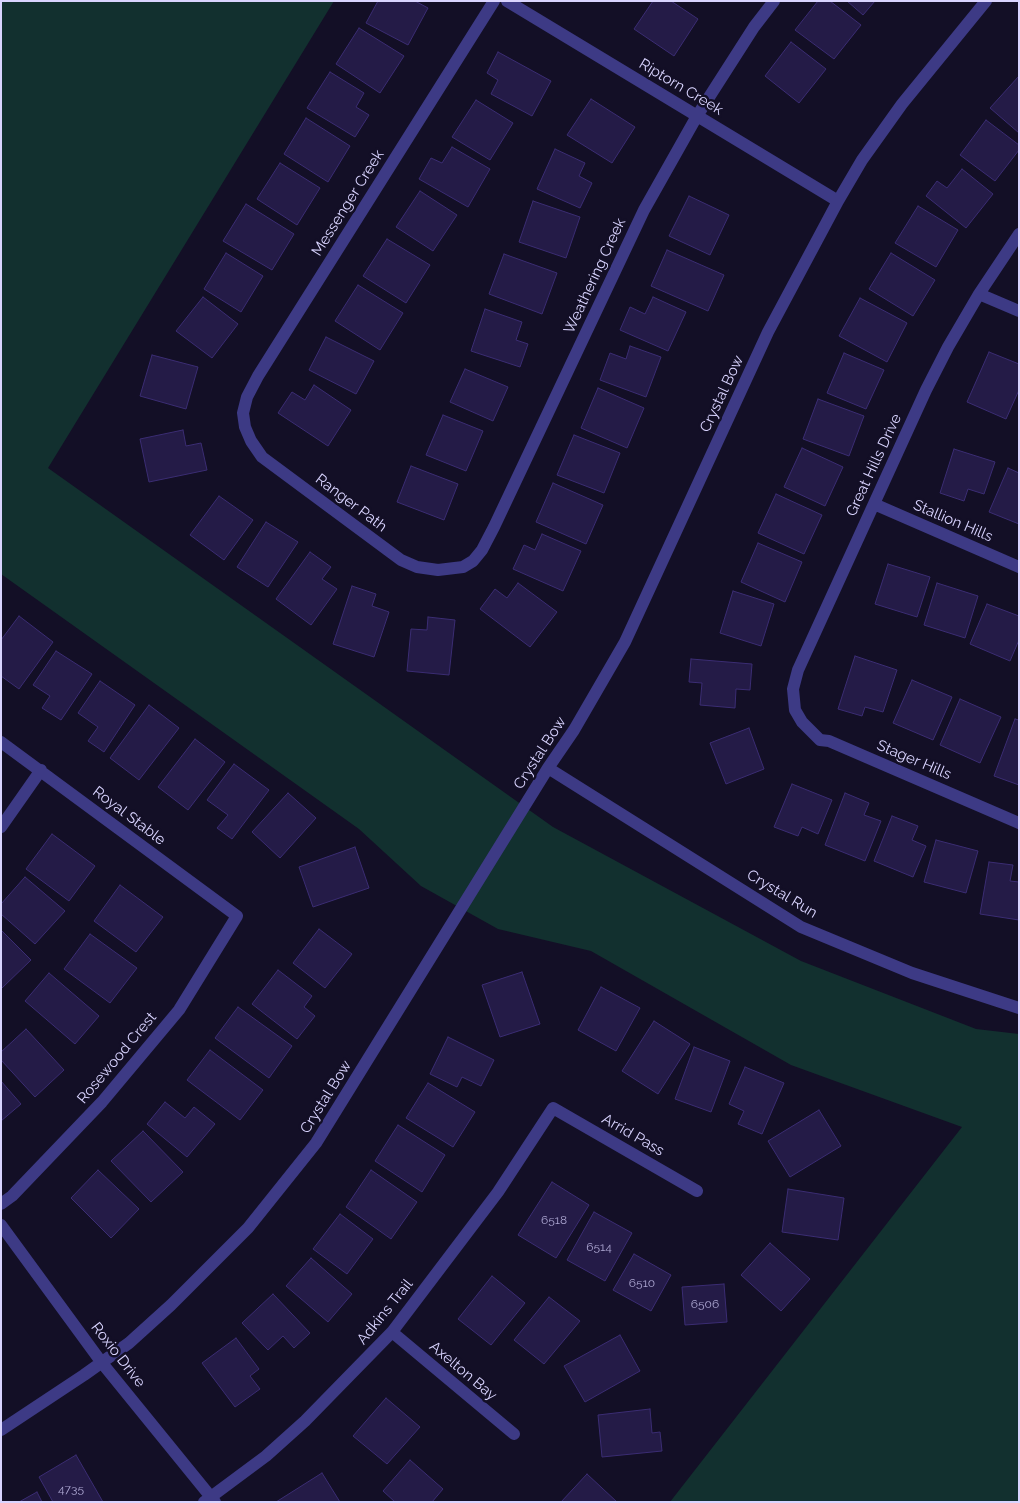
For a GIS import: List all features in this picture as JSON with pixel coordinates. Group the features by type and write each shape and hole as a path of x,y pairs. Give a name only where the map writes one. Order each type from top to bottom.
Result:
{"street":[{"name":"Messenger Creek","path":"245,427 243,413 247,397 258,376 494,1"},
{"name":"Riptorn Creek","path":"507,1 838,201"},
{"name":"Weathering Creek","path":"458,568 473,561 482,550 644,210 697,116 754,27 774,1"},
{"name":"Crystal Bow","path":"1,1430 129,1343 171,1305 248,1228 316,1144 548,768 574,730 625,642 768,332 862,160 902,104 986,1"},
{"name":"Great Hills Drive","path":"802,722 795,710 792,689 798,670 926,390 948,347 979,294 1019,234"},
{"path":"979,294 1019,311"},
{"name":"Ranger Path","path":"245,427 251,441 262,457 401,560 417,567 438,570 458,568"},
{"name":"Stallion Hills","path":"874,504 1019,567"},
{"name":"Stager Hills","path":"802,722 820,740 829,741 1019,823"},
{"name":"Royal Stable","path":"1,742 237,916"},
{"name":"Crystal Run","path":"548,768 801,927 912,973 1019,1008"},
{"path":"1,827 41,770"},
{"name":"Rosewood Crest","path":"1,1204 12,1196 102,1102 179,1010 237,916"},
{"name":"Arrid Pass","path":"553,1108 697,1191"},
{"name":"Adkins Trail","path":"210,1500 286,1438 392,1332 498,1192 553,1108"},
{"name":"Roxio Drive","path":"1,1225 102,1362 210,1500"},
{"name":"Axelton Bay","path":"392,1332 514,1434"}],"green space":[{"path":"1,1 334,1 48,468 553,827 801,961 976,1029 1019,1034 1019,1502 670,1502 962,1127 791,1065 591,951 498,929 421,886 359,829 1,574"}],"building":[{"path":"378,1 415,1 428,8 408,45 366,23"},
{"path":"653,1 671,1 698,19 674,56 634,29"},
{"path":"818,1 830,1 861,25 834,59 795,30"},
{"path":"847,1 875,1 863,15"},
{"path":"359,28 404,56 380,93 336,64"},
{"path":"791,42 826,69 799,103 765,76"},
{"path":"498,52 551,81 532,116 491,94 498,80 487,73"},
{"path":"330,72 364,93 356,107 369,115 355,137 307,108"},
{"path":"1019,76 1019,133 990,108"},
{"path":"591,99 635,127 612,163 567,135"},
{"path":"476,100 513,123 490,160 452,137"},
{"path":"306,118 350,146 328,182 284,154"},
{"path":"986,120 1019,145 1019,150 995,181 960,155"},
{"path":"452,147 490,169 468,207 419,179 431,158 442,163"},
{"path":"555,149 585,163 579,176 592,183 580,208 537,189"},
{"path":"280,163 320,188 297,225 257,199"},
{"path":"962,169 993,194 966,228 926,196 937,181 947,188"},
{"path":"420,191 457,215 433,251 396,227"},
{"path":"689,196 729,215 710,255 669,236"},
{"path":"533,201 580,217 566,258 519,242"},
{"path":"246,204 294,234 272,270 223,241"},
{"path":"918,206 958,230 936,267 895,243"},
{"path":"387,239 430,265 406,303 363,276"},
{"path":"667,250 724,275 708,311 651,286"},
{"path":"226,253 263,276 241,312 204,289"},
{"path":"891,253 935,280 913,316 869,289"},
{"path":"504,254 557,273 542,314 489,294"},
{"path":"358,285 403,313 380,350 335,321"},
{"path":"203,297 238,324 212,358 176,331"},
{"path":"653,297 686,312 668,351 620,330 630,307 645,314"},
{"path":"860,298 907,323 887,362 839,336"},
{"path":"485,309 522,322 516,340 528,344 520,367 471,351"},
{"path":"326,337 374,361 356,394 309,370"},
{"path":"630,346 661,357 646,397 600,380 610,353 626,359"},
{"path":"989,352 1019,364 1019,390 1006,419 967,402"},
{"path":"844,353 884,370 866,409 827,393"},
{"path":"152,355 198,367 186,409 140,396"},
{"path":"465,369 508,387 493,421 450,402"},
{"path":"314,385 351,410 328,446 278,413 292,392 305,400"},
{"path":"598,388 644,408 627,448 581,428"},
{"path":"818,399 864,416 849,456 803,439"},
{"path":"443,415 483,431 466,471 426,455"},
{"path":"183,430 186,446 201,443 207,470 149,482 140,439"},
{"path":"574,435 620,453 604,493 557,475"},
{"path":"802,448 843,467 825,506 784,487"},
{"path":"954,449 995,462 984,494 968,489 964,501 940,493"},
{"path":"411,466 458,484 444,520 397,502"},
{"path":"1008,468 1019,473 1019,524 989,512"},
{"path":"553,483 603,505 586,544 536,522"},
{"path":"776,494 822,515 804,554 758,533"},
{"path":"219,496 253,520 224,560 190,535"},
{"path":"266,522 298,542 268,587 237,567"},
{"path":"542,534 581,551 563,591 513,569 524,545 535,550"},
{"path":"758,543 802,562 785,602 741,582"},
{"path":"310,552 331,567 322,579 337,589 311,625 276,599"},
{"path":"888,564 930,577 917,617 875,604"},
{"path":"518,583 557,612 530,647 480,609 495,589 507,598"},
{"path":"937,583 978,596 965,638 924,625"},
{"path":"352,586 376,594 372,606 389,612 374,657 333,644"},
{"path":"733,591 774,604 761,646 720,633"},
{"path":"987,604 1019,616 1019,640 1010,661 970,644"},
{"path":"19,616 53,642 19,689 1,676 1,640"},
{"path":"428,617 455,620 449,675 407,671 411,629 427,630"},
{"path":"56,651 92,674 61,720 42,708 50,696 33,685"},
{"path":"855,656 897,670 883,712 865,707 862,716 838,709"},
{"path":"691,659 752,664 750,690 736,689 735,708 700,705 702,683 689,682"},
{"path":"912,680 952,697 933,740 893,723"},
{"path":"100,681 135,705 104,752 88,741 98,727 78,713"},
{"path":"960,699 1001,717 980,763 940,745"},
{"path":"149,705 179,728 139,780 110,758"},
{"path":"1015,719 1019,720 1019,785 994,776"},
{"path":"749,728 764,769 726,784 710,743"},
{"path":"195,739 225,762 188,810 158,787"},
{"path":"234,764 269,790 232,839 217,828 228,815 207,800"},
{"path":"792,784 832,800 818,834 802,827 798,836 774,827"},
{"path":"288,793 316,818 280,858 252,832"},
{"path":"845,793 869,803 864,815 881,821 865,861 825,845"},
{"path":"892,816 918,826 912,840 926,846 913,877 874,861"},
{"path":"52,834 95,866 69,901 26,869"},
{"path":"936,840 978,851 966,893 924,882"},
{"path":"355,847 369,888 313,907 299,867"},
{"path":"989,862 1013,865 1010,881 1019,882 1019,920 980,914"},
{"path":"25,877 65,911 35,944 1,914 1,904"},
{"path":"120,885 163,917 136,952 94,921"},
{"path":"319,929 352,954 325,988 293,963"},
{"path":"1,930 31,960 2,988 1,988"},
{"path":"90,934 137,968 110,1003 64,969"},
{"path":"278,970 312,996 304,1007 315,1016 297,1039 252,1004"},
{"path":"522,972 540,1024 500,1037 482,985"},
{"path":"49,973 99,1016 75,1044 25,1001"},
{"path":"601,987 640,1008 616,1051 578,1030"},
{"path":"238,1007 292,1046 269,1078 215,1038"},
{"path":"654,1021 690,1044 658,1094 622,1071"},
{"path":"26,1029 64,1070 35,1097 1,1060 1,1052"},
{"path":"448,1037 494,1060 481,1086 462,1077 457,1087 430,1074"},
{"path":"694,1047 730,1061 711,1112 675,1099"},
{"path":"210,1050 263,1090 240,1120 187,1080"},
{"path":"745,1067 784,1083 762,1134 738,1124 744,1111 729,1104"},
{"path":"1,1081 21,1104 1,1121"},
{"path":"428,1083 475,1112 453,1147 406,1118"},
{"path":"165,1102 185,1118 194,1107 215,1124 187,1157 147,1124"},
{"path":"819,1110 841,1146 790,1177 768,1141"},
{"path":"398,1125 445,1155 422,1192 375,1161"},
{"path":"143,1131 183,1172 151,1202 111,1161"},
{"path":"98,1170 139,1209 111,1238 71,1198"},
{"path":"371,1170 417,1202 391,1239 346,1207"},
{"path":"552,1182 589,1205 556,1258 518,1235"},
{"path":"788,1189 844,1198 838,1240 782,1232"},
{"path":"594,1212 632,1233 605,1281 567,1260"},
{"path":"340,1214 373,1239 347,1274 313,1249"},
{"path":"770,1243 810,1279 781,1311 741,1275"},
{"path":"634,1254 671,1275 651,1311 613,1290"},
{"path":"311,1258 352,1294 328,1322 286,1286"},
{"path":"492,1276 525,1303 491,1345 458,1319"},
{"path":"724,1284 727,1322 685,1325 682,1287"},
{"path":"273,1294 310,1333 294,1348 283,1336 268,1350 242,1323"},
{"path":"549,1297 580,1321 544,1364 514,1340"},
{"path":"620,1335 640,1371 585,1402 564,1366"},
{"path":"236,1338 259,1369 250,1376 260,1389 235,1407 202,1363"},
{"path":"386,1398 420,1427 387,1464 353,1436"},
{"path":"650,1409 652,1433 660,1432 662,1451 602,1457 598,1415"},
{"path":"76,1455 103,1502 53,1502 39,1477"},
{"path":"410,1460 443,1489 432,1502 395,1502 383,1491"},
{"path":"322,1473 340,1502 276,1502"},
{"path":"587,1474 617,1502 561,1502"},
{"path":"37,1492 42,1502 19,1502"}]}
